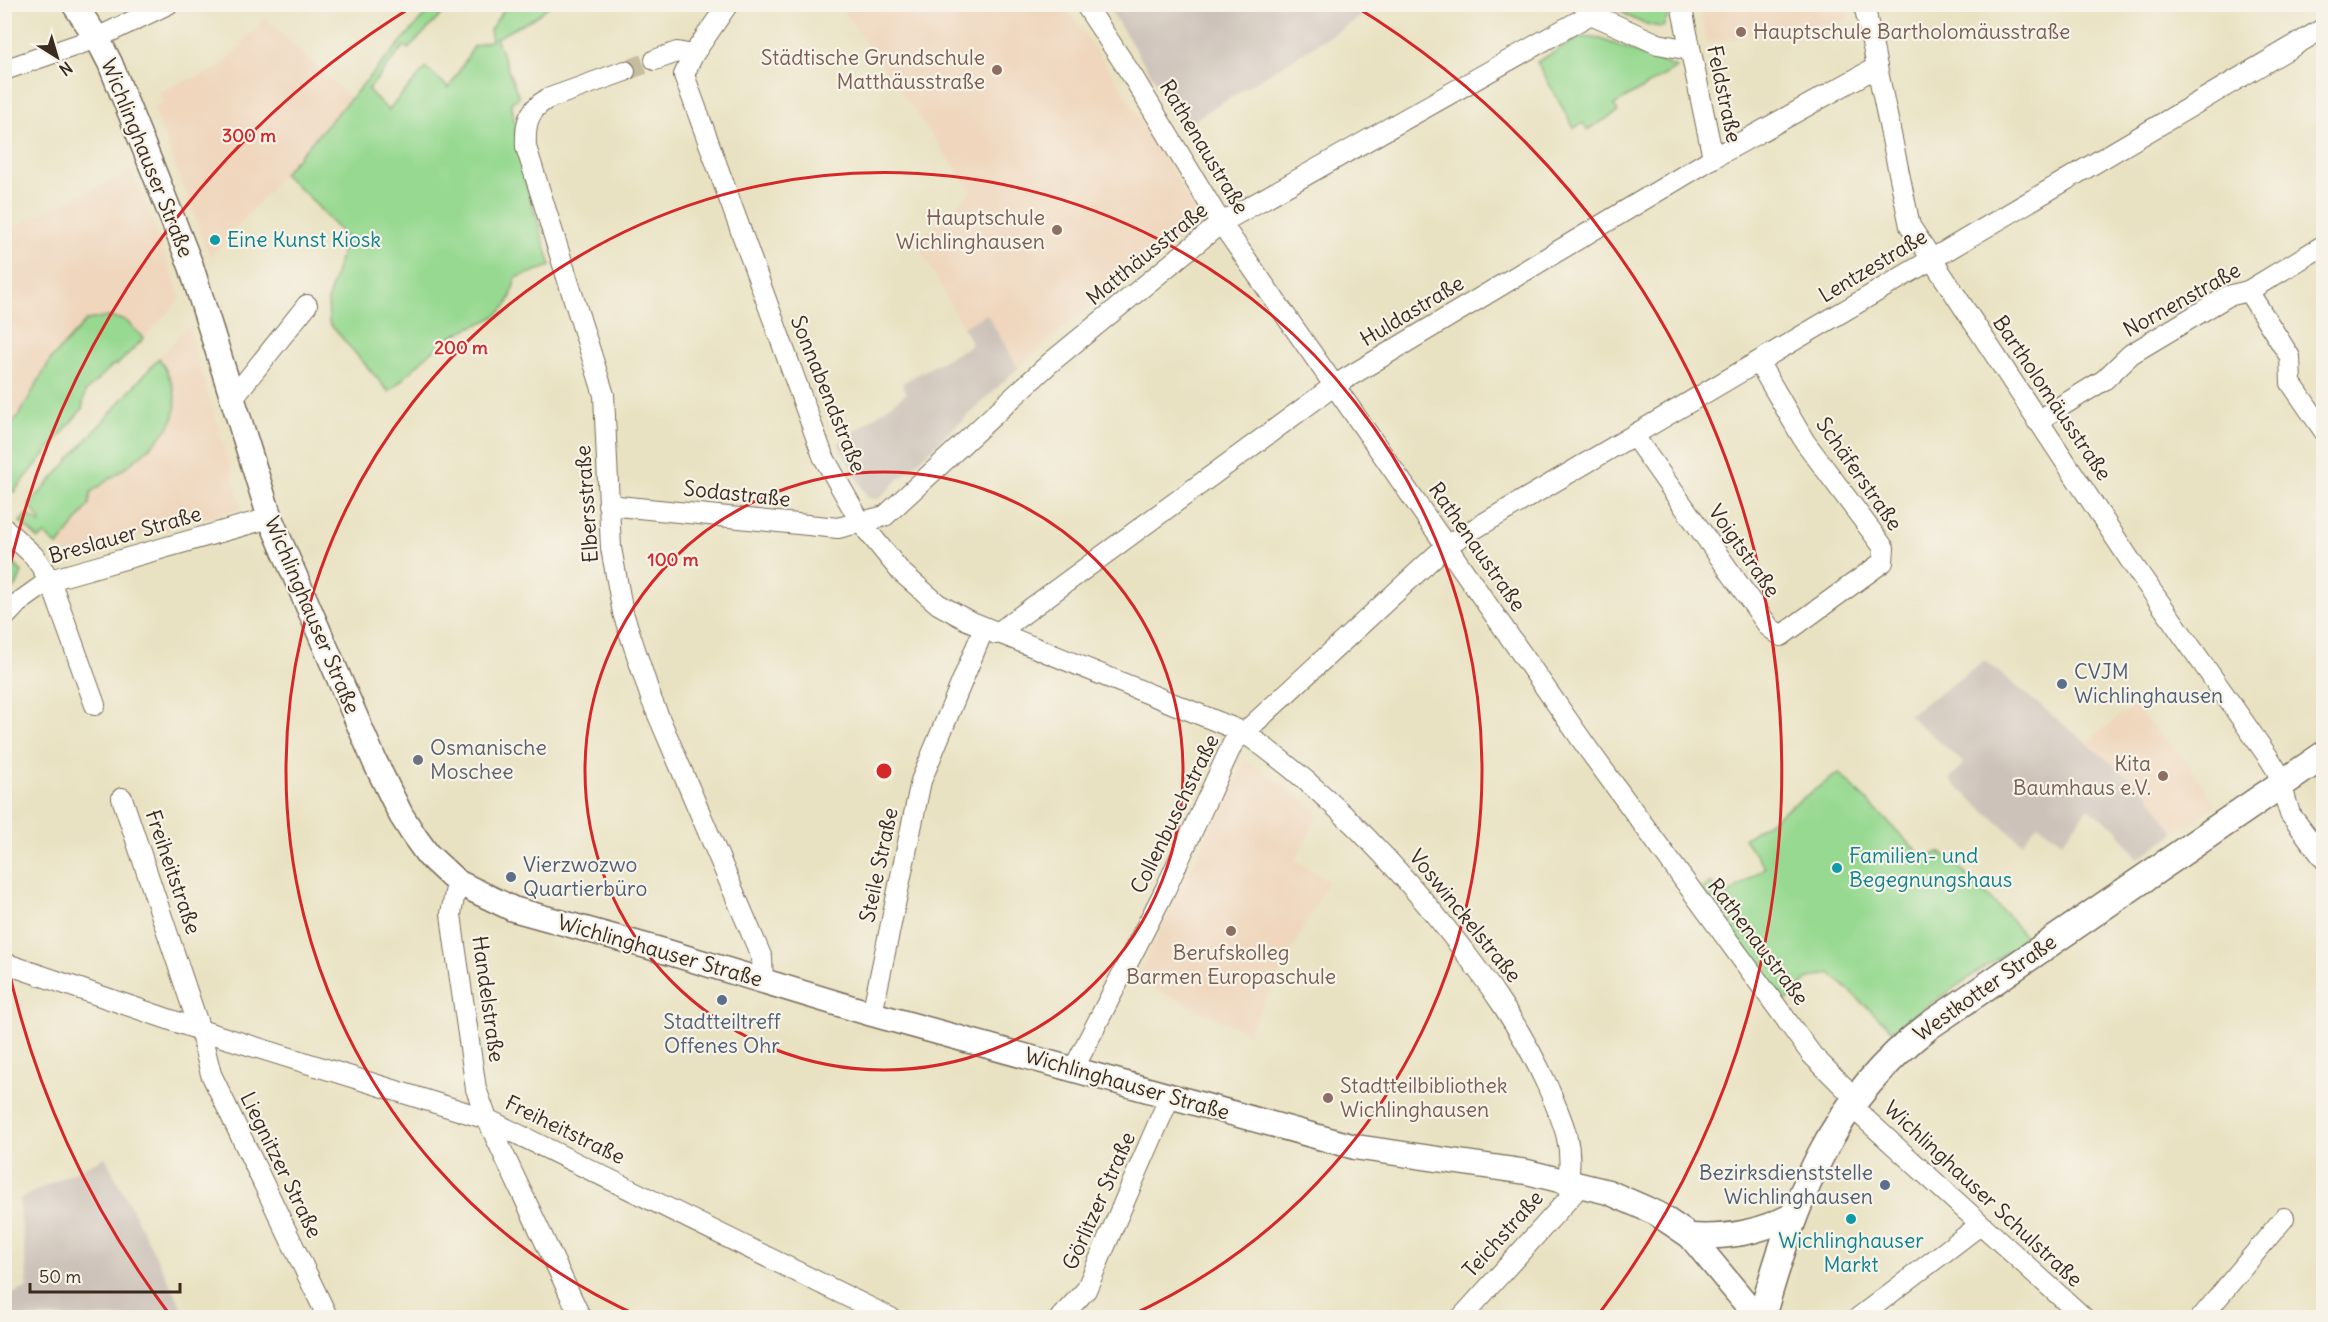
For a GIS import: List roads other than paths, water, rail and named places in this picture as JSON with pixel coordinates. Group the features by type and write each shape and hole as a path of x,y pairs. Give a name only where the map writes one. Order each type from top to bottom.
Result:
{"main road":[{"name":"Westkotter Straße","path":"1759,1317 1793,1215 1821,1151 1852,1102 1886,1063 1921,1032 2324,755"}],"street":[{"name":"Wichlinghauser Straße","path":"74,4 97,38 119,84 191,266 270,518 375,762 401,815 428,855 457,882 513,909 872,1014 1355,1147 1527,1172 1608,1192 1656,1213 1690,1236 1759,1317"},
{"path":"4,70 97,38 168,4"},
{"name":"Sonnabendstraße","path":"728,4 693,55 684,75 823,456 861,523 901,572 938,604 990,631 1243,732"},
{"name":"Rathenaustraße","path":"1085,4 1133,77 1221,223 1705,911 1812,1055 1852,1102"},
{"name":"Feldstraße","path":"1681,4 1713,158"},
{"name":"Bartholomäusstraße","path":"1864,4 1910,226 2037,421 2269,758 2281,783 2290,814 2324,859"},
{"path":"1592,9 1658,44 1690,50"},
{"name":"Matthäusstraße","path":"861,523 885,516 1050,363 1221,223 1592,9"},
{"name":"Lentzestraße","path":"1447,545 2324,28"},
{"path":"655,60 677,52 693,55"},
{"name":"Huldastraße","path":"990,631 1335,385 1713,158 1877,67"},
{"name":"Elbersstraße","path":"625,71 547,99 537,105 525,126 526,147 603,395 608,456 611,548 623,613 638,664 762,958 764,981"},
{"name":"Nornenstraße","path":"2037,421 2104,380 2131,354 2228,296 2248,291 2324,245"},
{"path":"2248,291 2290,357 2291,383 2324,431"},
{"path":"232,399 307,305"},
{"name":"Schäferstraße","path":"1759,363 1806,442 1884,548 1883,562 1835,597"},
{"name":"Voigtstraße","path":"1634,436 1769,627 1781,636 1835,597"},
{"name":"Sodastraße","path":"608,505 838,528 861,523"},
{"name":"Breslauer Straße","path":"4,618 18,603 51,579 270,518"},
{"path":"4,528 34,556 51,579 95,705"},
{"name":"Collenbuschstraße","path":"1074,1068 1164,890 1233,743 1447,545"},
{"name":"Steile Straße","path":"872,1014 921,781 990,631"},
{"name":"Voswinckelstraße","path":"1243,732 1279,757 1359,827 1411,884 1508,1009 1534,1056 1569,1142 1575,1182"},
{"name":"Freiheitstraße","path":"122,798 200,1030"},
{"name":"Handelstraße","path":"457,882 451,914 477,1089 487,1119 581,1317"},
{"name":"Freiheitstraße","path":"4,963 200,1030 487,1119 891,1317"},
{"name":"Liegnitzer Straße","path":"200,1030 211,1074 328,1317"},
{"name":"Görlitzer Straße","path":"1060,1317 1086,1290 1170,1096"},
{"name":"Wichlinghauser Schulstraße","path":"1852,1102 1980,1225 2084,1317"},
{"name":"Teichstraße","path":"1461,1317 1575,1182"},
{"path":"1690,1236 1738,1236 1769,1228 1793,1215"},
{"path":"2201,1317 2284,1218"},
{"path":"1858,1317 1980,1225"}],"tunnel":[{"path":"625,71 655,60"}],"place":[{"name":"Hauptschule Bartholomäusstraße","path":"1741,32"},
{"name":"Städtische Grundschule Matthäusstraße","path":"997,70"},
{"name":"Hauptschule Wichlinghausen","path":"1057,230"},
{"name":"Eine Kunst Kiosk","path":"215,240"},
{"name":"CVJM Wichlinghausen","path":"2062,684"},
{"name":"Osmanische Moschee","path":"418,760"},
{"name":"Kita Baumhaus e.V.","path":"2163,776"},
{"name":"Familien- und Begegnungshaus","path":"1837,868"},
{"name":"Vierzwozwo Quartierbüro","path":"511,877"},
{"name":"Berufskolleg Barmen Europaschule","path":"1231,931"},
{"name":"Stadtteiltreff Offenes Ohr","path":"722,1000"},
{"name":"Stadtteilbibliothek Wichlinghausen","path":"1328,1098"},
{"name":"Bezirksdienststelle Wichlinghausen","path":"1885,1185"},
{"name":"Wichlinghauser Markt","path":"1851,1219"}]}
